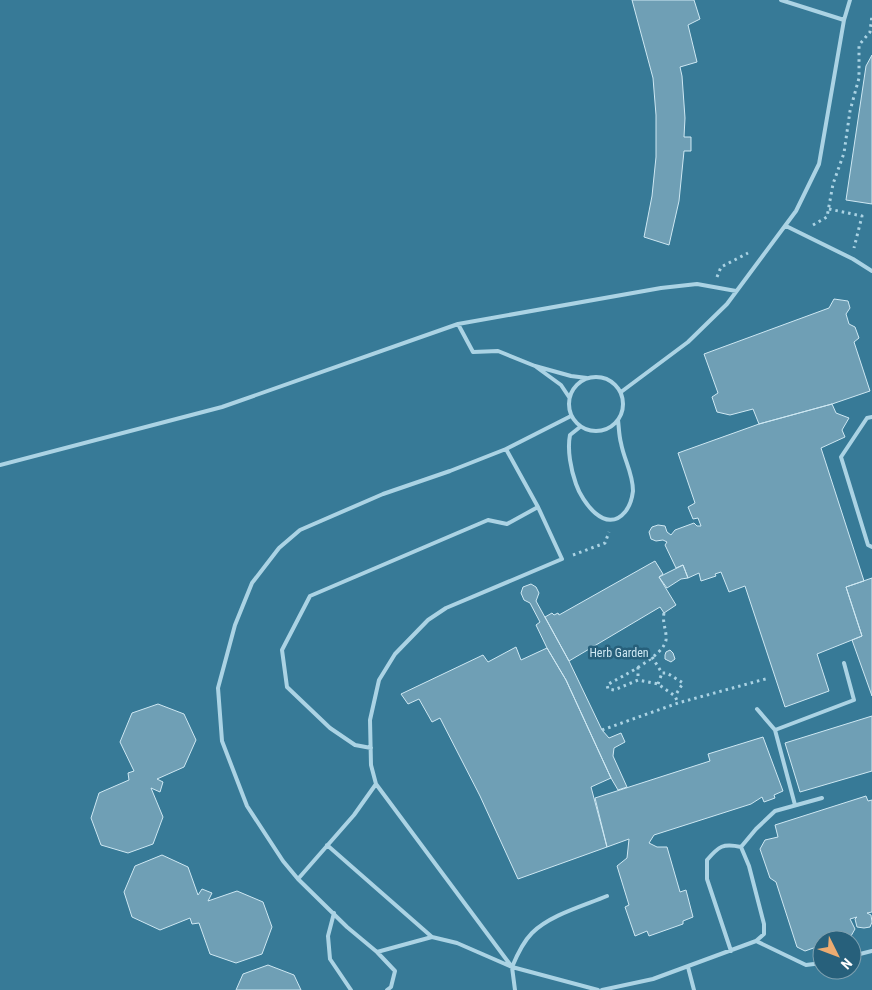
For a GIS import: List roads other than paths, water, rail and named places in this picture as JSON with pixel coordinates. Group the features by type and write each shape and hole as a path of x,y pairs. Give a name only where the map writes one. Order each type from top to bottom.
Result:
{"lane":[{"path":"781,0 844,20"},
{"path":"620,392 688,342 727,304 796,211 819,164 844,20 850,0"},
{"path":"786,226 872,271"},
{"path":"0,465 222,407 458,324 661,288 697,284 736,291"},
{"path":"458,324 473,352 498,351 535,366 571,376 599,377 609,380 620,392 622,410 618,420 612,426 600,431 587,430 580,427 571,416 568,404 576,385 588,378"},
{"path":"535,366 561,385 570,397"},
{"path":"387,990 391,987 395,971 298,879 248,806 222,741 218,688 235,625 252,582 279,548 300,530 383,494 506,449 571,416"},
{"path":"872,416 866,418 841,457 868,545 872,547"},
{"path":"580,427 570,435 568,444 575,482 580,494 597,515 606,520 614,520 628,508 632,501 633,490 631,470 621,444 618,420"},
{"path":"506,449 538,507 562,559 446,608 428,620 410,636 395,654 379,680 370,720 370,765 376,784 512,967 515,990"},
{"path":"370,748 355,744 330,728 287,686 282,650 310,596 488,520 507,524 538,507"},
{"path":"775,730 854,700 844,663"},
{"path":"757,709 775,730 795,805"},
{"path":"298,879 354,815 376,784"},
{"path":"741,847 775,811 822,798"},
{"path":"326,845 432,937 457,943 512,967 598,990"},
{"path":"731,951 708,879 707,860 717,848 729,845 741,847"},
{"path":"602,990 652,979 688,967 756,941 764,934 764,924 749,866 741,847"},
{"path":"512,967 530,934 543,923 607,896"},
{"path":"334,913 328,936 330,959 351,990"},
{"path":"377,952 432,937"},
{"path":"756,941 806,965 812,964"},
{"path":"688,967 694,990"}],"park label":[{"name":"Herb Garden","path":"619,653"}]}
